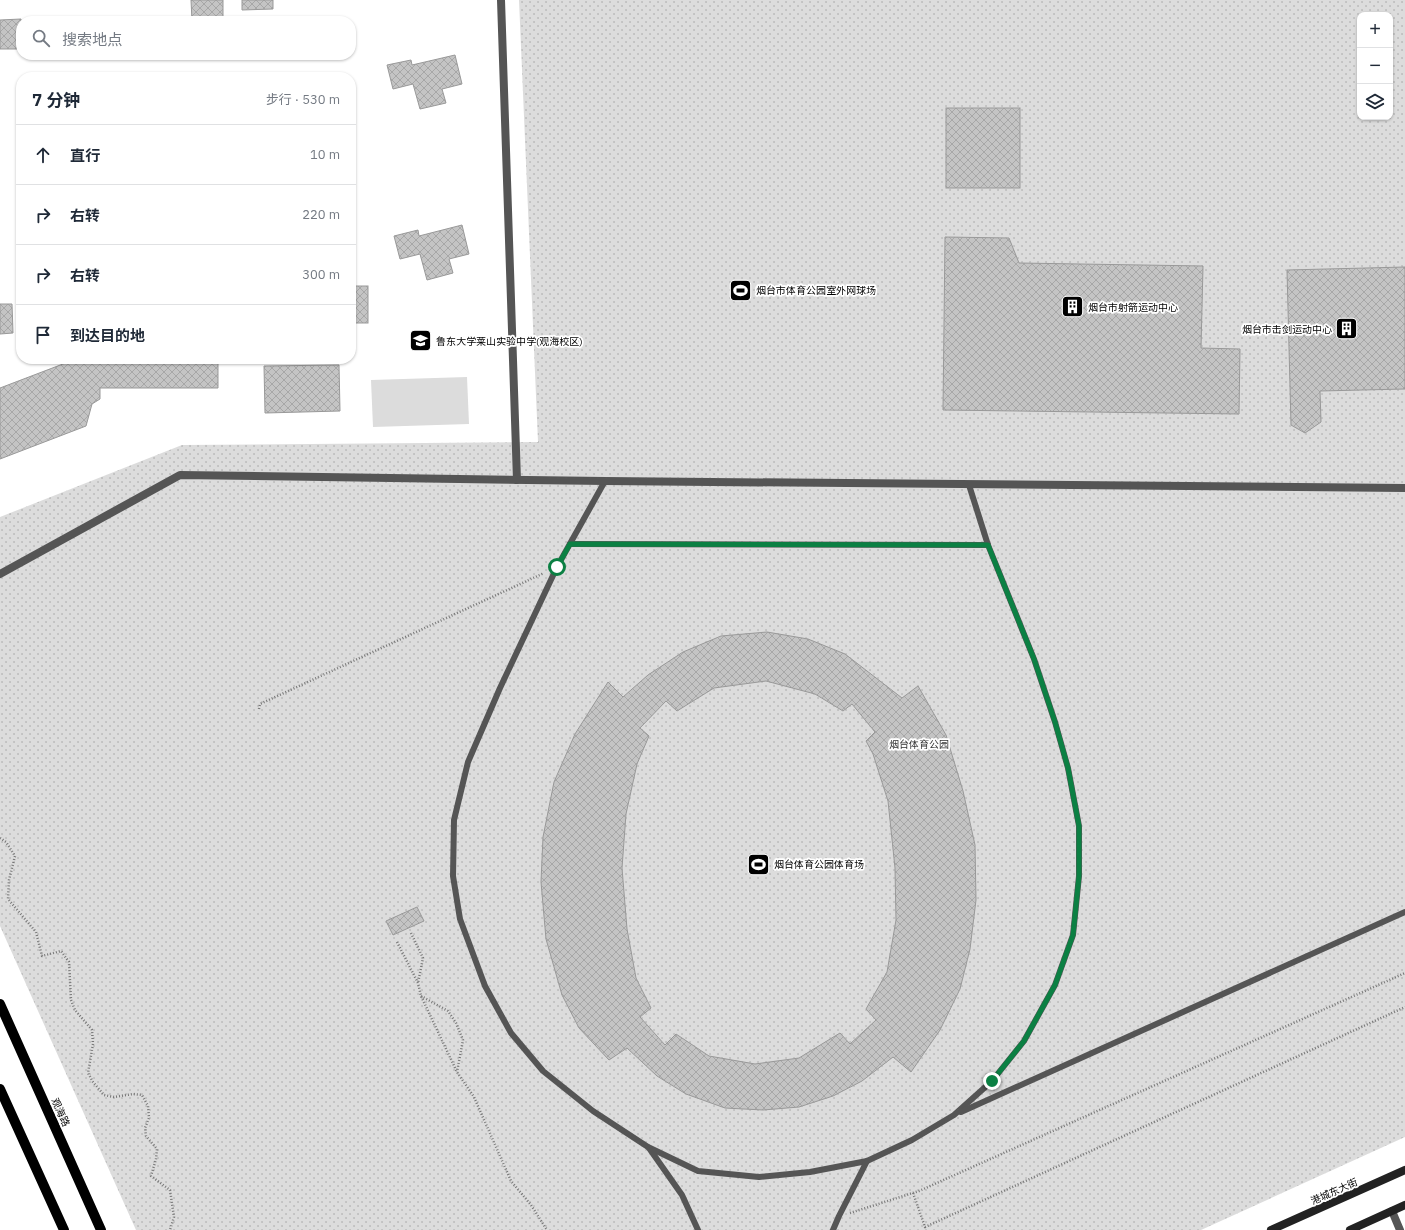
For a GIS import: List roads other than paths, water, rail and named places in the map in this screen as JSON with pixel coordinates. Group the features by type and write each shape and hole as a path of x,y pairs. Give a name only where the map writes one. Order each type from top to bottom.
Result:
{"main road":[{"name":"观海路","path":"0,1004 101,1230"},
{"path":"0,1089 64,1230"},
{"name":"港城东大街","path":"1270,1230 1405,1170"},
{"path":"1350,1230 1405,1205"}],"street":[{"path":"501,0 517,480"},
{"path":"0,574 180,475 969,485 1405,488"},
{"path":"1392,1211 1400,1230"}],"lane":[{"path":"605,481 557,567 500,688 468,762 454,820 453,876 460,919 485,986 511,1033 543,1072 593,1112 648,1147 698,1171 759,1177 810,1172 867,1161 912,1140 954,1115 1405,912"},
{"path":"954,1115 992,1081 1024,1041 1055,985 1073,935 1079,876 1079,826 1068,768 1055,722 1034,659 988,545 969,485"},
{"path":"570,544 988,545"},
{"path":"648,1147 682,1195 698,1230"},
{"path":"833,1230 867,1161"}],"place":[{"name":"烟台市体育公园室外网球场","path":"741,290"},
{"name":"烟台市射箭运动中心","path":"1073,307"},
{"name":"烟台市击剑运动中心","path":"1347,329"},
{"name":"鲁东大学莱山实验中学(观海校区)","path":"421,341"},
{"name":"烟台体育公园体育场","path":"758,864"}],"park label":[{"name":"烟台体育公园","path":"919,744"}]}
